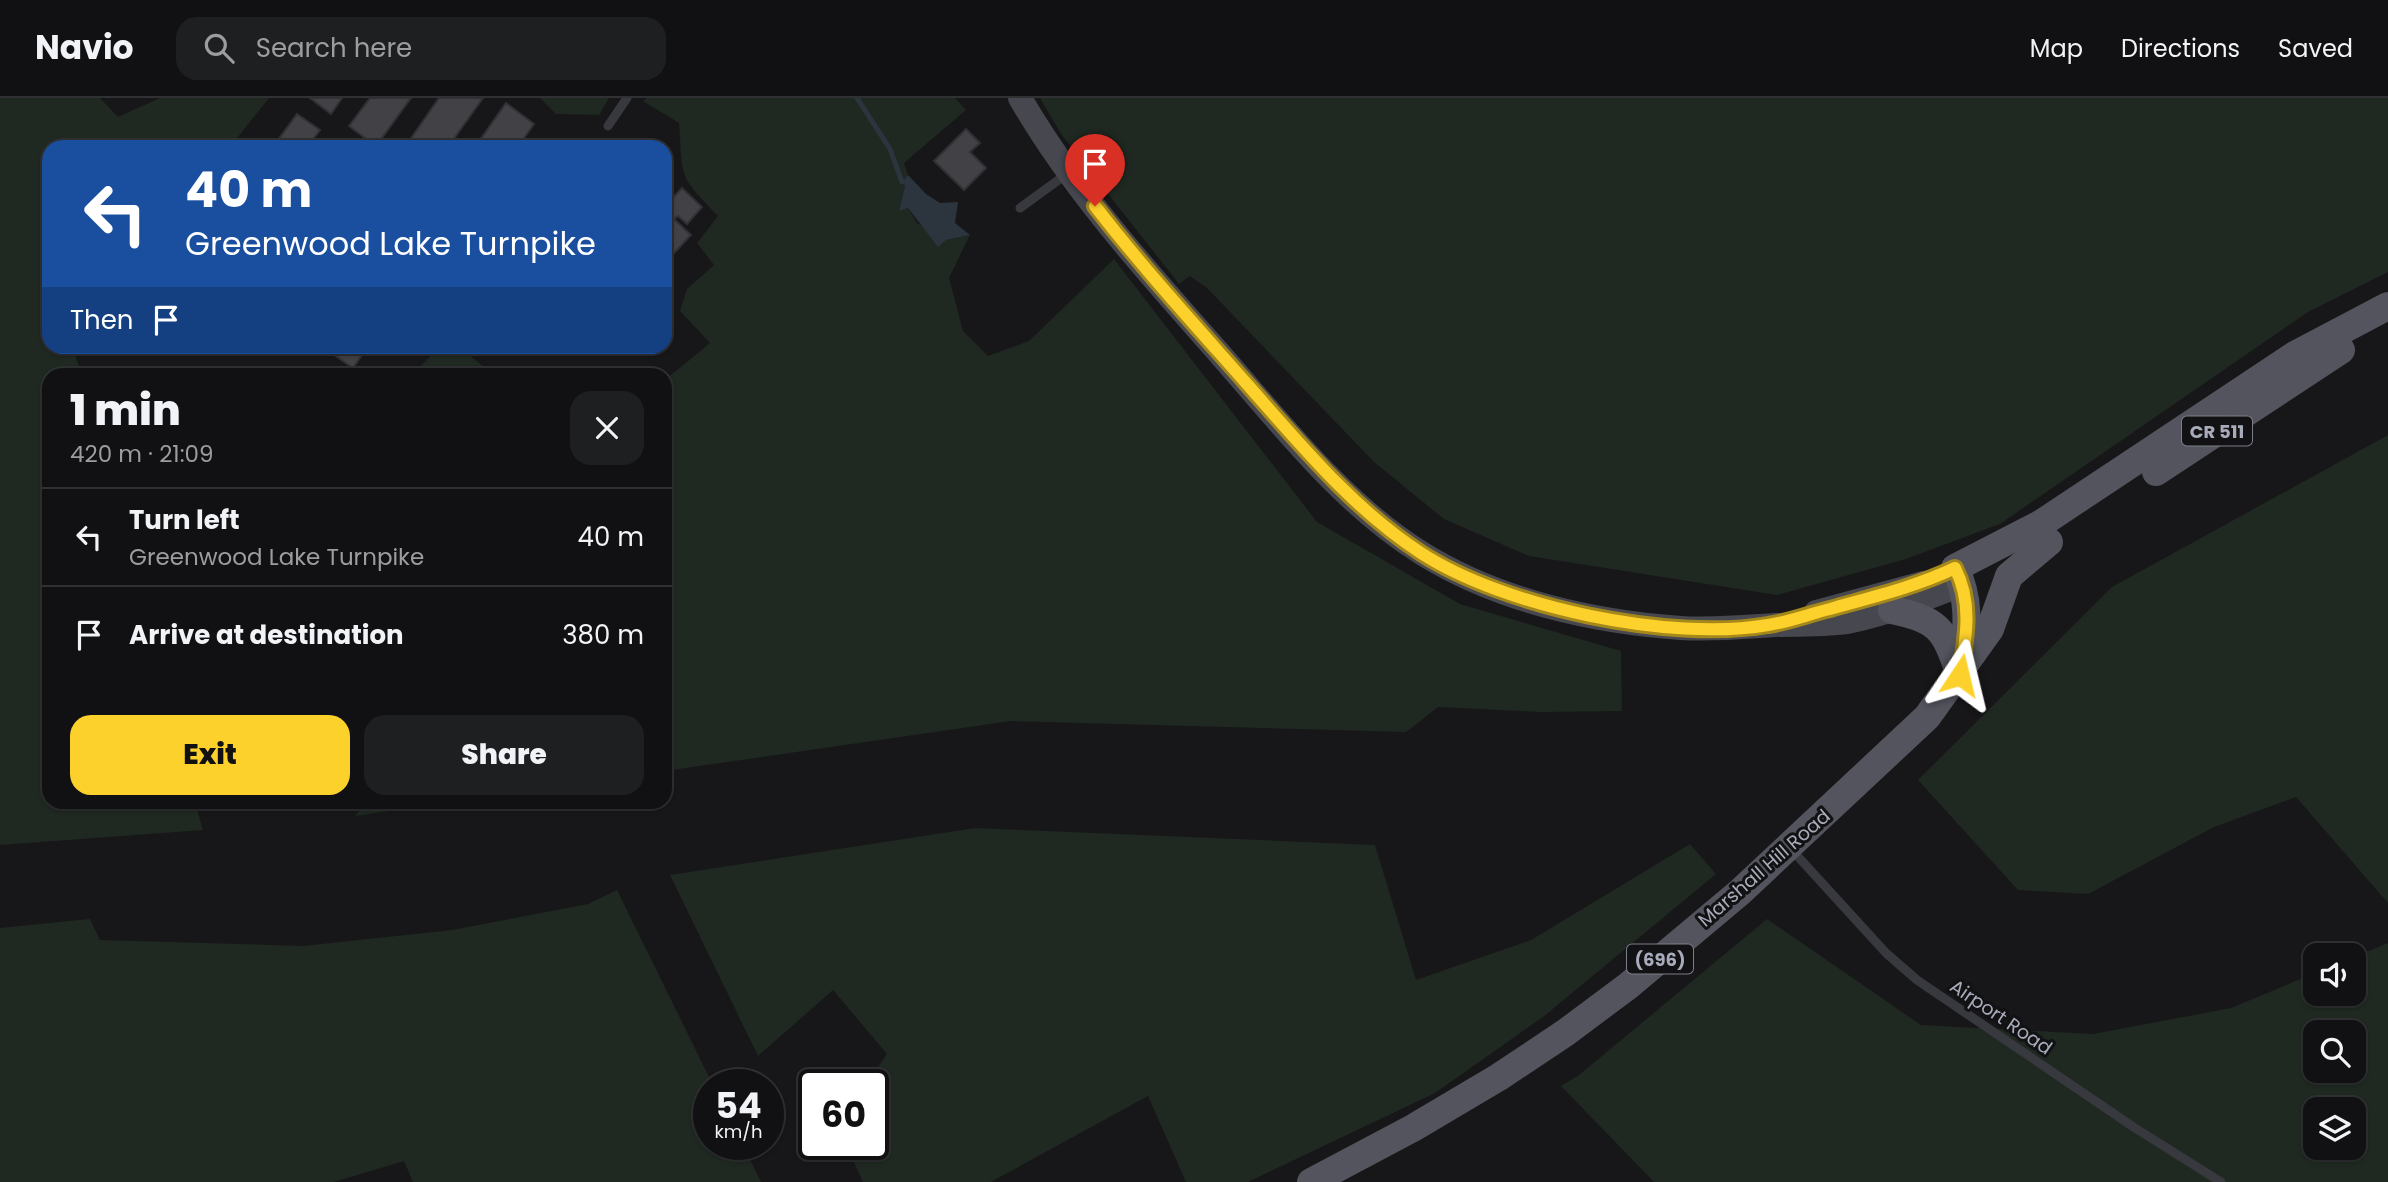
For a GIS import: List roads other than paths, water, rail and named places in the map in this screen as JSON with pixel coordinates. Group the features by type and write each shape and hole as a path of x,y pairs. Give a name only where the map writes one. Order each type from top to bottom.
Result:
{"main road":[{"name":"CR 511","path":"1020,98 1069,172 1160,286 1345,492 1422,554 1475,581 1516,595 1612,619 1682,628 1850,621 1892,610 1959,576 2295,355 2388,306"},
{"name":"CR 511","path":"1768,625 1959,576 2049,542 2333,354 2388,325"},
{"path":"1960,675 1990,629 2009,576 2049,542"},
{"name":"Marshall Hill Road","path":"1311,1182 1434,1115 1565,1033 1628,986 1790,848 1927,717 1960,675 1968,627 1959,576"},
{"path":"1892,610 1920,616 1940,627 1949,642 1960,675"}],"lane":[{"path":"608,125 627,98"},
{"path":"1020,208 1069,172"},
{"name":"Airport Road","path":"1790,848 1886,953 1917,980 2135,1128 2221,1182"}],"waterway":[{"path":"857,98 890,149 902,182"}]}
